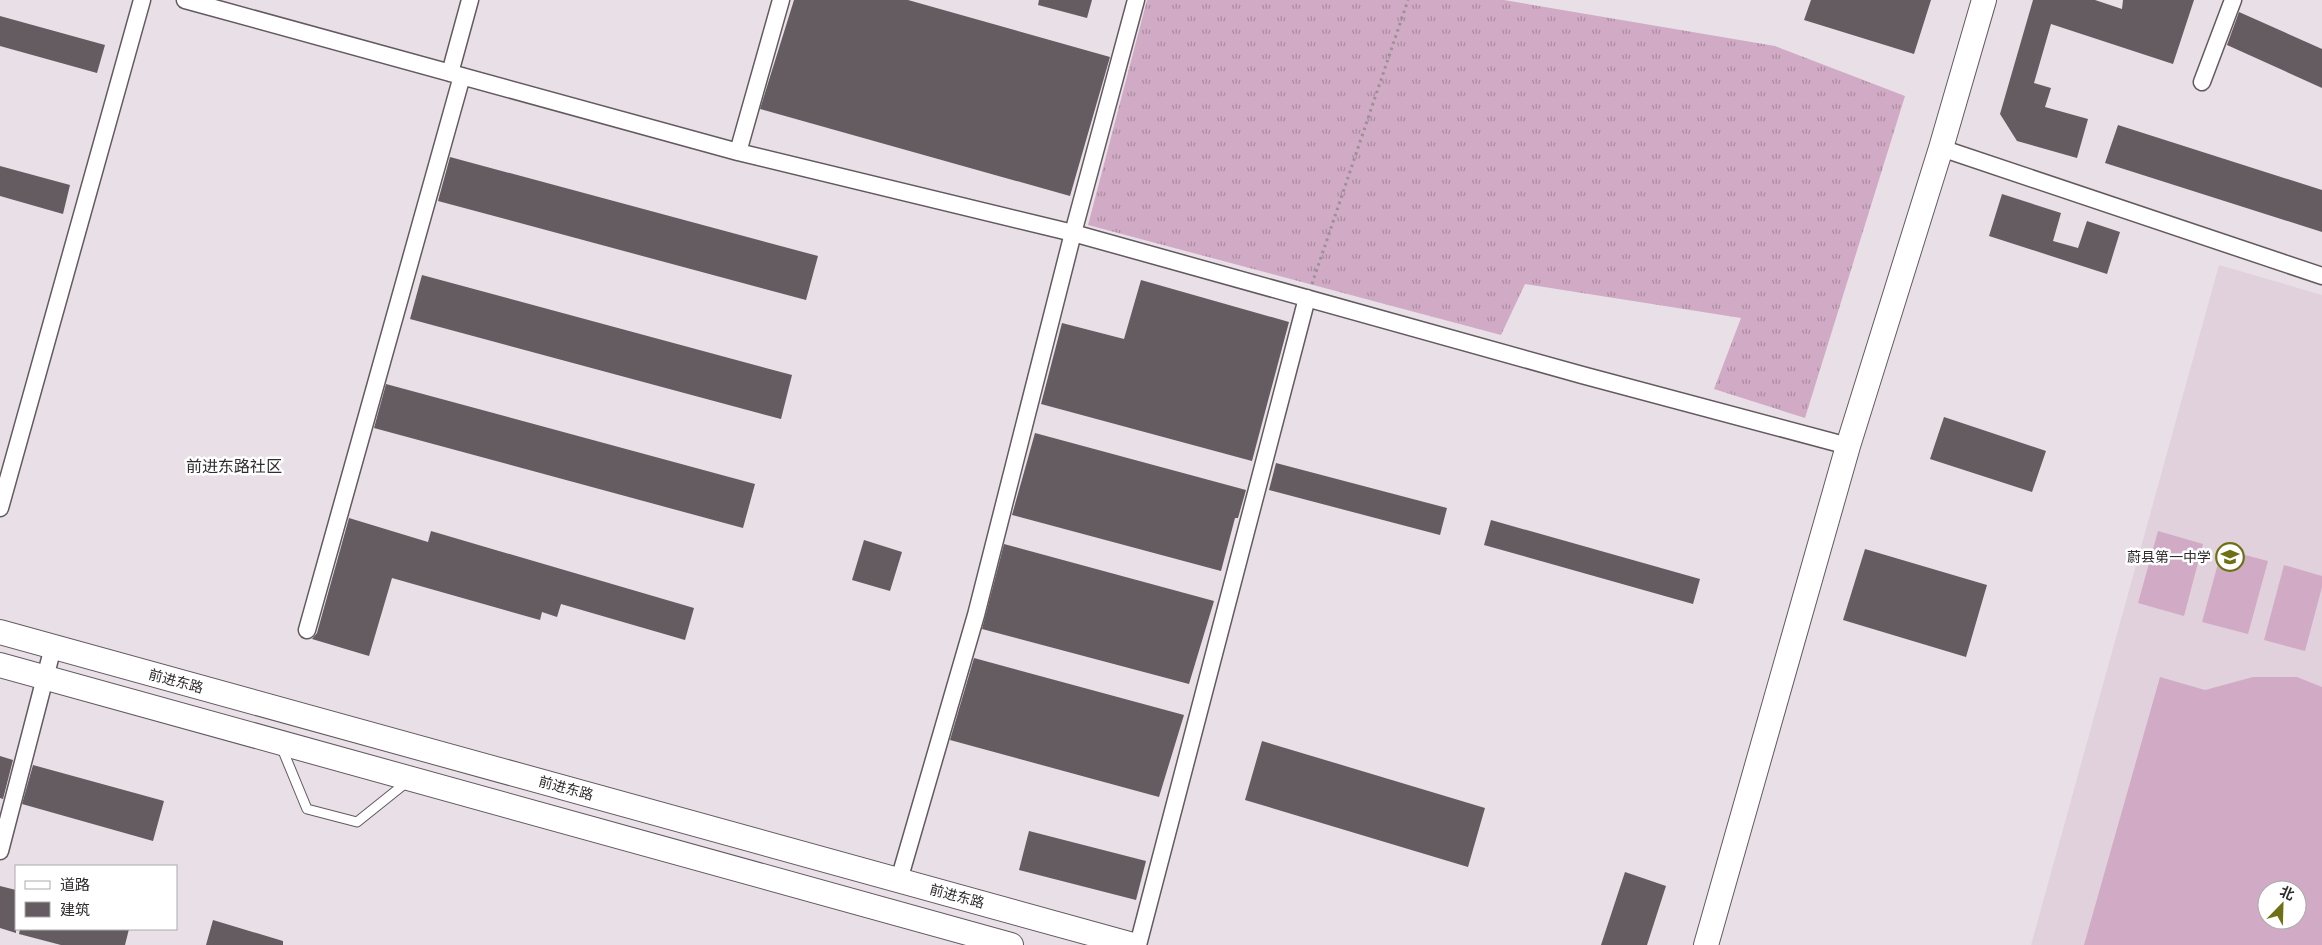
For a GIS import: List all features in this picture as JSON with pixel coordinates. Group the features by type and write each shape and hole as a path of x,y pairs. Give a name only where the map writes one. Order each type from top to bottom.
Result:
{"main road":[{"path":"1706,945 1848,446 1941,148 1984,0"},
{"name":"前进东路","path":"0,632 1133,945"},
{"path":"0,665 1011,945"}],"street":[{"path":"0,508 142,0"},
{"path":"185,0 738,152 1073,232 1848,446"},
{"path":"307,630 456,75 470,0"},
{"path":"738,152 781,0"},
{"path":"899,880 976,614 1073,232 1136,0"},
{"path":"2202,82 2233,0"},
{"path":"1941,148 2322,276"},
{"path":"1138,945 1307,298"},
{"path":"0,851 53,647"}],"lane":[{"path":"280,744 307,809 357,822 410,780"}],"path":[{"path":"1307,298 1408,0"}],"shaded area":[{"name":"蔚县第一中学","path":"2219,265 2322,295 2322,945 2031,945"}],"green space":[{"path":"1147,0 1504,0 1775,46 1905,96 1805,418 1714,389 1741,318 1525,284 1501,335 1088,225"},
{"path":"2158,531 2203,544 2184,616 2138,603"},
{"path":"2222,549 2268,561 2248,634 2202,622"},
{"path":"2284,565 2322,576 2322,587 2305,651 2264,640"},
{"path":"2160,677 2205,690 2253,677 2297,677 2322,687 2322,945 2084,945"}],"building":[{"path":"794,0 908,0 1110,57 1070,196 760,109"},
{"path":"1039,0 1092,0 1087,18 1038,5"},
{"path":"1811,0 1931,0 1914,54 1804,20"},
{"path":"2033,0 2095,0 2122,9 2123,0 2194,0 2173,64 2051,24 2034,83 2051,88 2045,107 2088,119 2077,158 2017,141 2000,114"},
{"path":"2239,12 2322,49 2322,88 2227,45"},
{"path":"0,16 105,45 97,73 0,46"},
{"path":"2118,125 2322,190 2322,232 2105,163"},
{"path":"450,157 818,256 806,300 438,201"},
{"path":"0,166 70,185 63,214 0,196"},
{"path":"2002,194 2061,213 2053,241 2078,248 2087,221 2120,232 2107,274 1989,236"},
{"path":"422,275 792,375 781,419 410,319"},
{"path":"1141,280 1289,322 1252,461 1041,404 1062,323 1124,339"},
{"path":"386,384 755,484 743,528 374,428"},
{"path":"1944,417 2046,451 2032,492 1930,459"},
{"path":"1035,433 1246,490 1238,518 1235,518 1221,571 1012,515"},
{"path":"1276,463 1447,508 1440,535 1269,490"},
{"path":"349,518 428,542 431,531 694,608 685,640 561,604 557,617 542,612 540,620 392,578 369,656 312,639 317,633"},
{"path":"1491,520 1700,579 1693,604 1484,545"},
{"path":"864,540 902,552 890,591 852,580"},
{"path":"1004,544 1214,601 1189,684 982,629"},
{"path":"1865,549 1987,585 1966,657 1843,620"},
{"path":"974,658 1184,715 1159,797 950,740"},
{"path":"1262,741 1485,808 1468,867 1245,800"},
{"path":"0,756 13,760 3,799 0,798"},
{"path":"33,765 164,801 153,841 22,804"},
{"path":"1029,831 1146,861 1136,900 1019,870"},
{"path":"1625,872 1666,886 1647,945 1601,945"},
{"path":"0,886 15,890 16,933 0,928"},
{"path":"213,920 283,941 283,945 206,945"},
{"path":"20,930 129,930 125,945 61,945 19,934"}],"place":[{"name":"蔚县第一中学","path":"2230,557"}],"district":[{"name":"前进东路社区","path":"234,466"}]}
